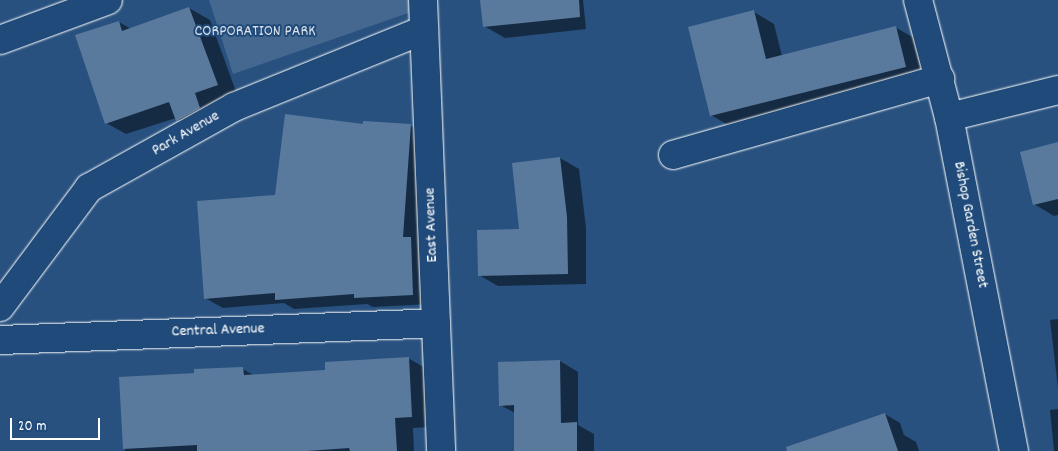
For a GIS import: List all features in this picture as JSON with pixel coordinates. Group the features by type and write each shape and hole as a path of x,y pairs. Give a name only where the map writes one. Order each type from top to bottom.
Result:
{"street":[{"path":"0,40 108,0"},
{"name":"East Avenue","path":"423,0 441,451"},
{"name":"Bishop Garden Street","path":"918,0 949,117 1014,451"},
{"name":"Park Avenue","path":"0,308 89,188 234,107 424,30"},
{"path":"673,155 940,79"},
{"path":"949,117 1058,90"},
{"name":"Central Avenue","path":"0,340 436,323"}],"green space":[{"name":"CORPORATION PARK","path":"209,0 413,0 414,11 233,74"}],"building":[{"path":"480,0 579,0 580,17 483,27"},
{"path":"189,7 218,85 195,93 200,108 176,121 169,102 105,124 75,35 119,21 122,31"},
{"path":"754,10 766,59 896,26 906,67 710,116 688,27"},
{"path":"285,114 363,124 363,121 411,124 403,237 411,237 413,295 354,298 354,294 275,300 275,293 204,299 197,201 275,195"},
{"path":"1058,142 1058,199 1033,205 1020,152"},
{"path":"560,157 567,217 568,274 478,276 477,230 519,229 512,163"},
{"path":"409,357 412,417 395,418 397,451 350,451 349,448 307,451 197,451 197,445 123,449 119,377 194,373 194,369 243,367 244,375 325,370 325,362"},
{"path":"560,360 561,423 577,422 577,451 514,451 514,405 499,406 498,362"},
{"path":"885,413 898,451 787,451 786,447"}]}
